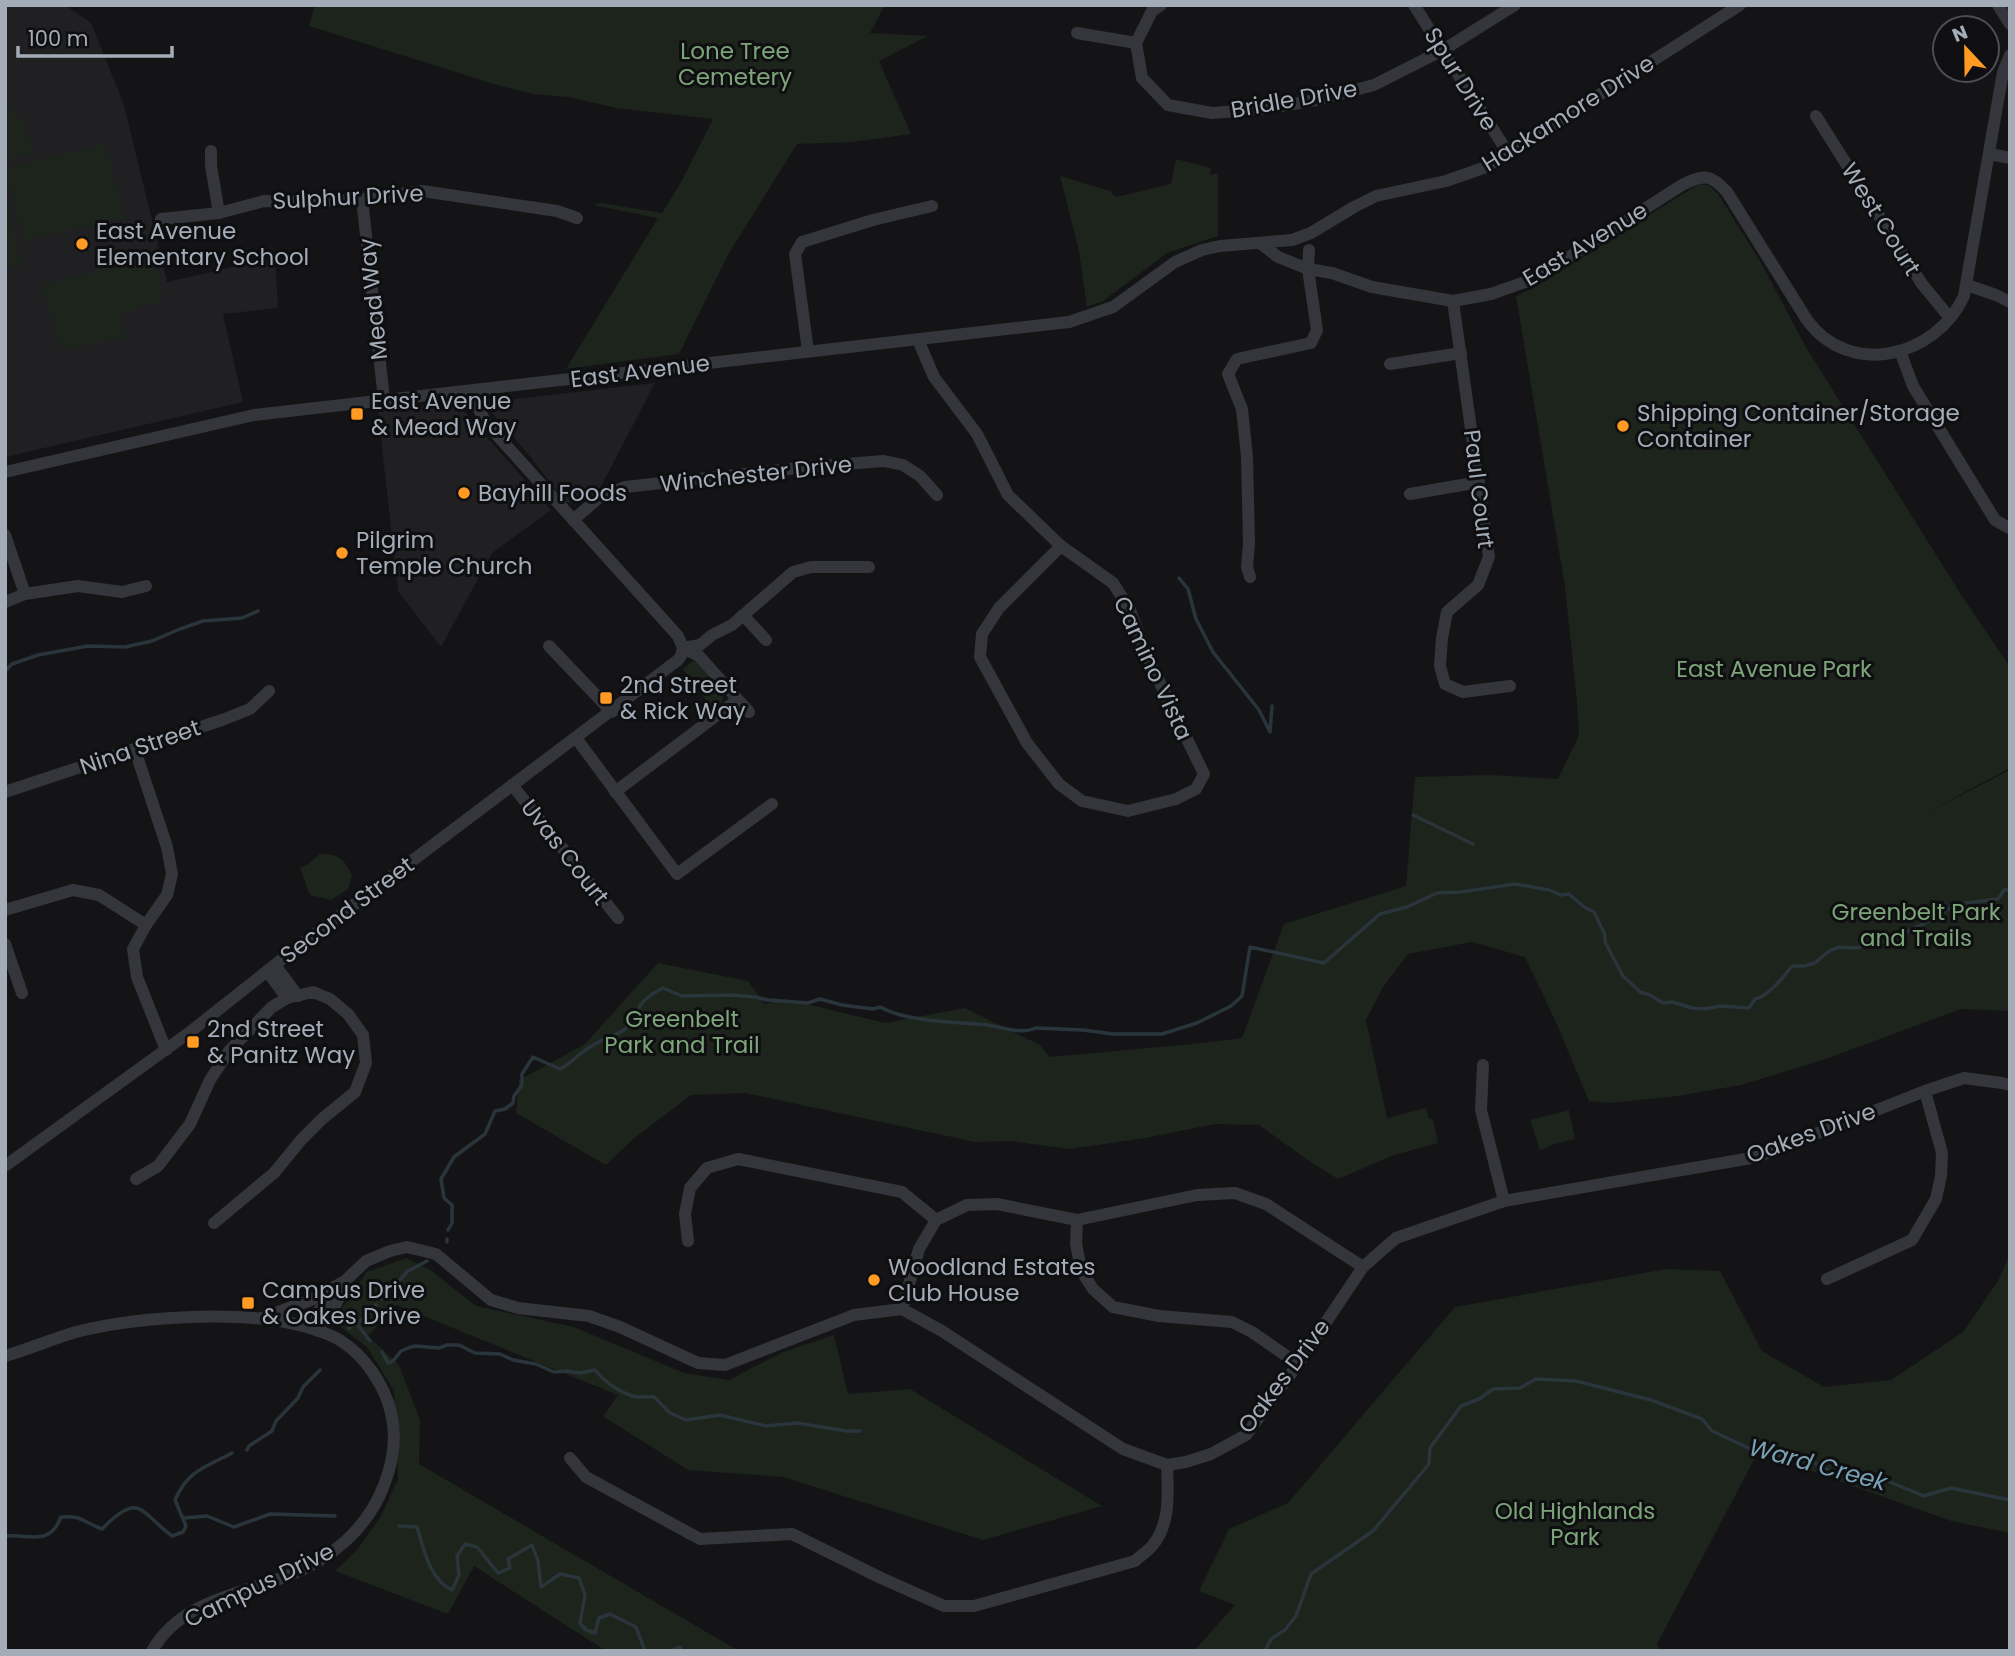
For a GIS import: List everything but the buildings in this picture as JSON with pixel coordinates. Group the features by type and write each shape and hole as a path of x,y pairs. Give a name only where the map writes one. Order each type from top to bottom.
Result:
{"street":[{"path":"1077,33 1136,43 1152,11 1161,5"},
{"name":"Spur Drive","path":"1414,5 1508,153"},
{"name":"Bridle Drive","path":"1136,43 1142,78 1168,105 1212,113 1263,109 1317,100 1374,85 1443,50 1515,5"},
{"name":"Hackamore Drive","path":"1311,233 1353,206 1376,196 1446,181 1486,167 1740,5"},
{"path":"1998,5 2010,24"},
{"path":"2009,528 1995,520 1913,386 1900,351 1928,338 1950,318 1964,296 2003,72 2010,55"},
{"name":"West Court","path":"1816,116 1922,284 1950,318"},
{"path":"211,151 219,213"},
{"path":"1990,154 2010,158"},
{"name":"East Avenue","path":"1260,243 1278,257 1308,269 1332,273 1372,287 1453,301 1492,293 1536,278 1682,185 1700,177 1710,177 1727,192 1807,320 1819,333 1840,347 1862,354 1900,351"},
{"name":"Sulphur Drive","path":"161,219 219,213 264,201 362,199 422,191 557,211 577,218"},
{"name":"Mead Way","path":"362,199 384,399"},
{"path":"808,351 795,254 802,242 873,220 932,206"},
{"path":"1250,577 1247,568 1250,543 1247,457 1241,408 1228,374 1237,359 1311,343 1317,330 1308,269 1311,233"},
{"name":"East Avenue","path":"5,472 254,415 1069,322 1113,307 1158,273 1188,255 1220,246 1292,240 1311,233"},
{"name":"East Avenue","path":"1309,250 1318,262 1332,273"},
{"path":"1967,285 2010,302"},
{"name":"Paul Court","path":"1453,301 1489,557 1478,585 1447,612 1440,666 1445,684 1463,692 1510,687"},
{"name":"Camino Vista","path":"918,340 934,377 977,434 1008,495 1061,546 1112,583 1130,610 1146,654 1204,774 1196,789 1176,799 1128,811 1082,801 1059,784 1027,743 980,657 982,634 999,607 1061,546"},
{"path":"1390,364 1461,353"},
{"path":"475,390 477,405 486,423 678,636 683,648 699,656 749,712"},
{"name":"Winchester Drive","path":"573,520 601,496 625,487 884,461 903,466 920,477 937,495"},
{"path":"1410,494 1479,481"},
{"path":"5,535 25,594"},
{"path":"683,648 700,645 712,635 732,625 793,572 811,567 869,567"},
{"path":"5,602 25,594 78,586 122,592 146,586"},
{"path":"743,615 766,640"},
{"path":"549,646 612,712"},
{"name":"Second Street","path":"5,1166 166,1050 512,785 612,712 678,660 683,648"},
{"name":"Nina Street","path":"5,792 250,709 269,691"},
{"path":"615,792 737,700"},
{"path":"576,738 677,874 772,804"},
{"path":"135,750 167,848 172,874 167,895 133,949 137,976 166,1050"},
{"name":"Uvas Court","path":"512,785 618,918"},
{"path":"5,910 73,890 99,895 146,925"},
{"path":"5,944 22,993"},
{"path":"271,968 292,997"},
{"path":"136,1179 158,1166 190,1124 210,1080 229,1051 272,1007 292,997 313,992 330,999 348,1014 363,1035 366,1063 355,1092 322,1119 274,1173 214,1223"},
{"path":"1483,1065 1481,1110 1504,1201"},
{"name":"Oakes Drive","path":"1167,1465 1211,1454 1246,1435 1363,1267 1396,1238 1504,1201 1757,1157 1964,1078 2010,1086"},
{"path":"1828,1279 1912,1240 1936,1199 1942,1153 1925,1091"},
{"path":"688,1241 685,1214 690,1188 707,1168 737,1159 902,1192 936,1220"},
{"path":"902,1308 919,1249 936,1220 967,1205 997,1204 1077,1220 1197,1195 1235,1193 1266,1204 1363,1267"},
{"path":"1077,1220 1076,1244 1084,1275 1093,1289 1113,1307 1159,1316 1232,1322 1252,1332 1298,1364"},
{"path":"262,1318 331,1290 366,1261 407,1247 436,1254 491,1300 518,1308 589,1316 620,1327 698,1363 724,1365 854,1315 902,1308 942,1331 1123,1449 1167,1465 1169,1500 1164,1524 1153,1545 1135,1561 974,1606 944,1606 792,1534 700,1539 586,1477 570,1458"},
{"path":"314,1329 329,1317 345,1281"},
{"path":"314,1329 318,1312 331,1290"},
{"name":"Campus Drive","path":"5,1356 76,1332 142,1321 201,1317 262,1318 314,1329 341,1341 362,1359 379,1382 395,1428 393,1452 388,1475 377,1503 363,1523 341,1546 318,1562 289,1576 223,1596 190,1612 159,1639 152,1651"}],"shaded area":[{"name":"East Avenue Elementary School","path":"5,5 65,5 91,23 124,105 167,282 275,257 278,308 223,314 243,402 5,457"},
{"path":"655,383 599,490 579,502 566,503 493,414 493,406 497,401"},
{"path":"456,402 551,510 492,553 441,647 398,591 378,411"}],"green space":[{"name":"Lone Tree Cemetery","path":"315,5 885,5 870,33 928,36 879,61 911,134 853,142 797,144 729,253 679,354 566,369 658,218 593,205 601,203 662,213 713,119 616,108 497,85 309,26"},
{"path":"5,104 24,123 34,153 5,160"},
{"path":"106,144 123,218 23,241 6,168"},
{"path":"1176,159 1211,168 1210,175 1218,173 1218,236 1167,253 1103,301 1087,307 1079,251 1060,176 1110,191 1116,197 1171,184"},
{"path":"1702,184 1710,186 1718,194 1760,261 1807,349 1962,596 2010,667 2010,768 1926,813 2010,770 2010,1011 1961,1009 1823,1060 1741,1085 1678,1096 1610,1103 1589,1101 1525,957 1472,942 1408,954 1383,987 1366,1020 1387,1118 1426,1108 1429,1119 1433,1119 1438,1143 1394,1155 1338,1179 1259,1125 1215,1124 1070,1149 1010,1141 975,1142 745,1093 691,1095 632,1140 606,1165 516,1113 519,1080 585,1044 658,963 748,981 765,1004 786,999 885,1023 965,1008 1040,1045 1050,1057 1242,1038 1284,924 1406,886 1415,777 1490,775 1558,779 1579,735 1576,691 1565,587 1516,296"},
{"path":"5,195 22,267 5,268"},
{"path":"138,261 150,264 157,272 161,289 160,305 148,303 122,316 126,337 62,350 41,285"},
{"path":"696,661 723,693 722,703 714,711 683,669"},
{"path":"320,854 340,859 352,876 348,889 331,900 310,895 300,868"},
{"path":"1569,1110 1575,1139 1540,1150 1530,1120"},
{"name":"Old Highlands Park","path":"2010,1254 2010,1533 1951,1521 1758,1452 1657,1644 1660,1651 1194,1651 1235,1605 1199,1591 1229,1529 1288,1503 1455,1307 1666,1269 1720,1271 1762,1351 1824,1387 1891,1380 1963,1332 1998,1281"},
{"path":"406,1258 429,1269 476,1306 574,1327 684,1373 729,1380 783,1352 834,1335 848,1394 910,1389 1102,1506 983,1540 783,1477 688,1470 603,1416 618,1395 396,1305 368,1336 399,1365 420,1420 419,1464 739,1651 606,1651 474,1566 448,1614 335,1571 357,1550 381,1516 398,1479 394,1391 367,1347 333,1321 367,1272"}],"waterway":[{"path":"1179,578 1188,589 1196,619 1213,652 1259,710 1270,732 1272,706"},
{"path":"5,671 12,664 38,655 88,646 125,647 152,641 203,621 242,618 258,611"},
{"path":"1413,815 1473,844"},
{"path":"448,1230 452,1223 452,1205 444,1198 441,1179 454,1157 485,1134 495,1111 505,1109 513,1103 514,1096 522,1085 522,1074 533,1057 560,1069 583,1051 630,1026 636,1020 638,1009 644,1001 663,988 682,996 732,995 808,1003 820,999 842,1005 873,1009 880,1007 914,1018 984,1024 1021,1031 1036,1028 1113,1034 1162,1034 1197,1023 1231,1006 1242,996 1250,947 1324,963 1380,914 1407,907 1437,893 1515,884 1561,895 1569,894 1594,912 1605,935 1605,942 1623,976 1640,992 1663,1003 1672,1002 1692,1008 1749,1008 1755,999 1775,986 1792,966 1815,963 1829,951 1839,947 1855,948 1887,941 1957,904 1998,899 2004,890 2010,889"},
{"path":"382,1299 408,1271 427,1261"},
{"path":"349,1328 366,1317 376,1305"},
{"path":"357,1324 370,1341"},
{"path":"382,1352 388,1363 401,1351 415,1346 439,1348 459,1345 475,1353 500,1354 554,1372 580,1373 595,1370 607,1382 622,1391 634,1397 654,1397 670,1413 686,1420 720,1415 766,1426 797,1423 860,1431"},
{"path":"247,1450 272,1431 276,1421 320,1370"},
{"name":"Ward Creek","path":"1265,1651 1271,1639 1285,1630 1296,1616 1311,1574 1373,1531 1429,1464 1430,1448 1461,1406 1479,1399 1493,1389 1520,1388 1536,1379 1576,1381 1651,1400 1702,1419 1712,1431 1755,1451 1811,1461 1830,1471 1864,1480 1880,1478 1924,1496 1951,1488 2010,1500"},
{"name":"Ward Creek","path":"5,1536 45,1536 61,1517 78,1518 102,1529 115,1517 132,1508 145,1513 172,1536 183,1532 186,1526 175,1500 180,1490 199,1470 232,1453"},
{"name":"Ward Creek","path":"184,1518 207,1516 234,1527 270,1514 335,1516"},
{"name":"Ward Creek","path":"399,1526 417,1527 433,1571 438,1579 452,1590 459,1575 457,1556 465,1544 477,1547 498,1573 510,1568 508,1559 532,1545 538,1561 541,1587 560,1574 579,1578 585,1595 580,1623 586,1630 595,1633 599,1618 610,1614 636,1627 645,1651"},
{"name":"Ward Creek","path":"671,1651 680,1647 681,1651"}],"place":[{"name":"East Avenue Elementary School","path":"82,244"},
{"name":"East Avenue & Mead Way","path":"357,414"},
{"name":"Shipping Container/Storage Container","path":"1623,426"},
{"name":"Bayhill Foods","path":"464,493"},
{"name":"Pilgrim Temple Church","path":"342,553"},
{"name":"2nd Street & Rick Way","path":"606,698"},
{"name":"2nd Street & Panitz Way","path":"193,1042"},
{"name":"Woodland Estates Club House","path":"874,1280"},
{"name":"Campus Drive & Oakes Drive","path":"248,1303"}],"park label":[{"name":"East Avenue Park","path":"1774,669"},
{"name":"Greenbelt Park and Trails","path":"1916,925"},
{"name":"Greenbelt Park and Trail","path":"682,1032"}]}
